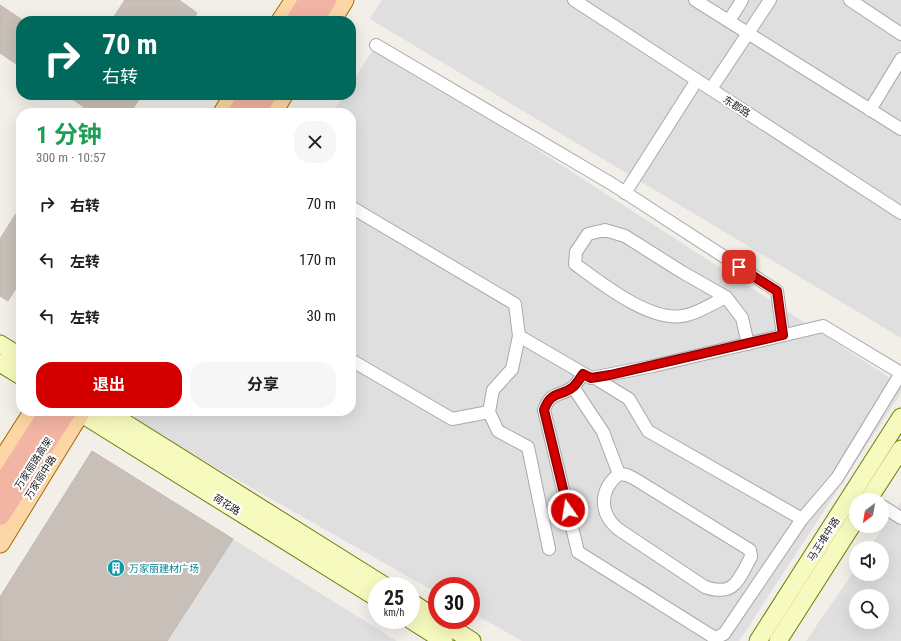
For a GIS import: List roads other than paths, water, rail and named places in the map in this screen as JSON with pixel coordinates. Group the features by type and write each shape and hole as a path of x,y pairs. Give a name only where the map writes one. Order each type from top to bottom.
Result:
{"highway":[{"path":"299,16 309,0"},
{"path":"316,16 326,0"},
{"name":"万家丽路高架","path":"0,489 47,416"},
{"name":"万家丽路高架","path":"0,515 72,416"}],"main road":[{"path":"284,16 295,0"},
{"path":"334,16 344,0"},
{"path":"0,344 16,354"},
{"path":"0,363 16,373"},
{"path":"0,464 31,416"},
{"name":"万家丽中路","path":"0,543 73,416"},
{"name":"荷花路","path":"84,416 368,592"},
{"name":"荷花路","path":"114,416 371,577"},
{"name":"马王堆中路","path":"758,641 901,418"},
{"path":"877,493 901,449"},
{"name":"马王堆中路","path":"778,641 849,530"},
{"path":"420,626 444,641"},
{"path":"453,629 472,641"}],"street":[{"name":"东郡路","path":"574,0 901,213"},
{"path":"696,0 901,129"},
{"path":"729,21 742,0"},
{"path":"711,89 770,0"},
{"path":"850,0 901,34"},
{"path":"376,45 625,193 777,291 783,335"},
{"path":"870,110 901,59"},
{"path":"625,193 697,80"},
{"path":"356,210 514,304 519,336 512,370 493,390 489,412 498,431 528,447 549,549"},
{"path":"726,297 687,316 666,318 617,295 575,264 576,252 588,234 605,230 625,236 682,272 726,297 742,318 748,344"},
{"path":"823,326 901,373 837,478 802,520 724,634 719,638 712,637 578,552 544,410 547,402 554,395 573,387 589,376 748,344 783,335 823,326"},
{"path":"519,336 629,399 648,431 802,520"},
{"path":"356,363 452,419 489,412"},
{"path":"573,387 603,432 619,474"},
{"path":"619,474 627,474 747,547 751,557 733,587 722,591 705,587 608,521 604,507 604,500 611,483 619,474"},
{"path":"889,511 901,518"}],"place":[{"name":"万家丽建材广场","path":"116,568"}]}
